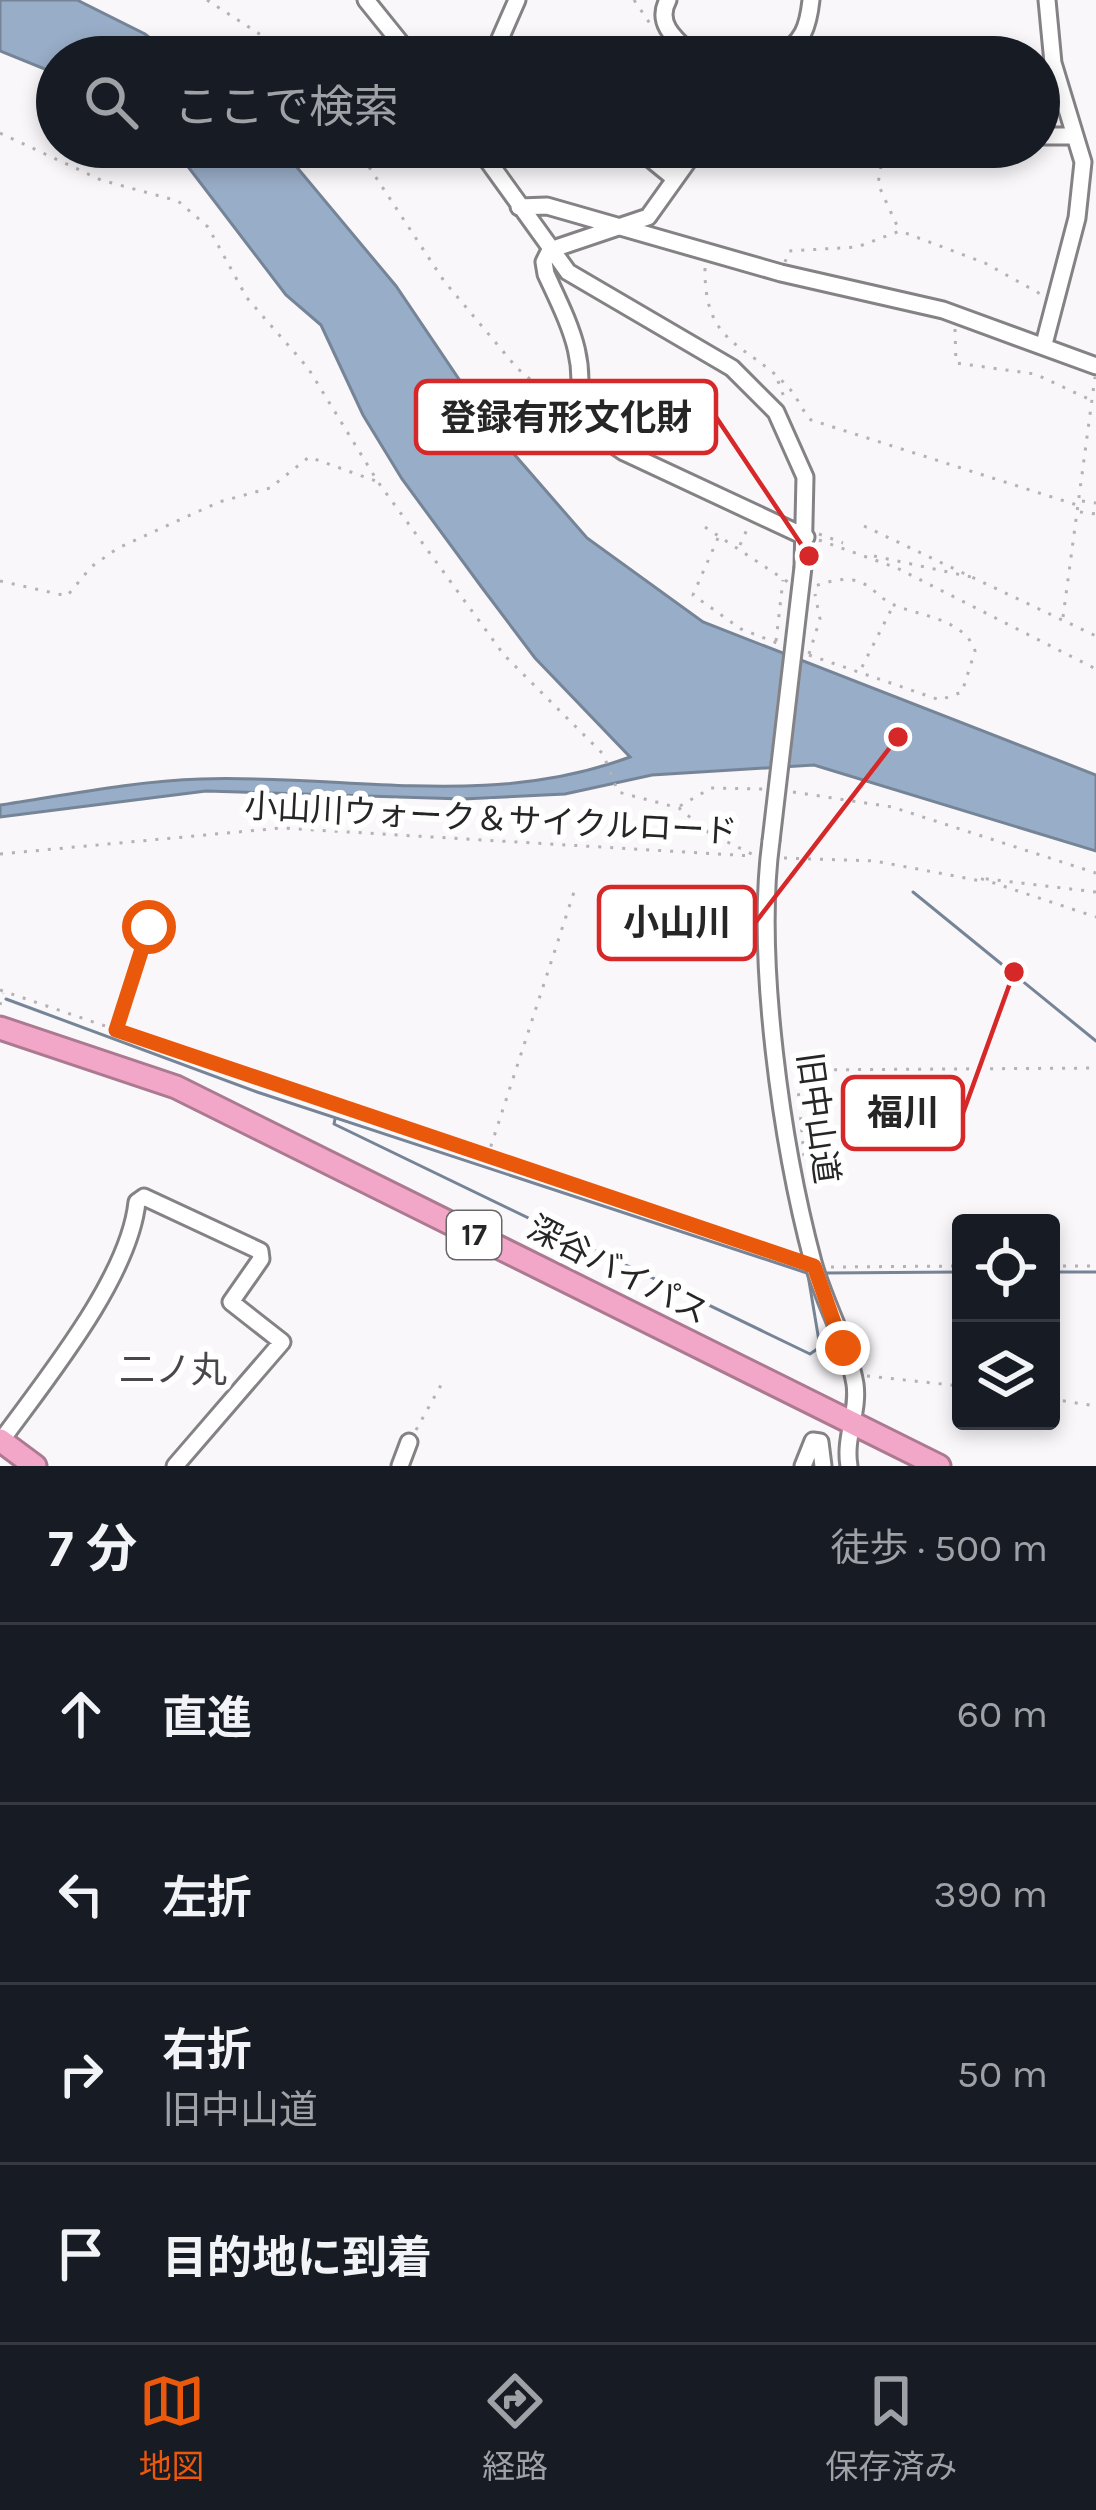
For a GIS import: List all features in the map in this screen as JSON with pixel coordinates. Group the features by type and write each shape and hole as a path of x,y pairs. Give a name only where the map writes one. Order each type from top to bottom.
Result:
{"highway":[{"name":"深谷バイパス","path":"0,1028 176,1087 938,1466"},
{"path":"0,1440 35,1466"}],"street":[{"path":"366,0 395,36"},
{"path":"501,36 517,0"},
{"path":"668,0 664,20 672,36"},
{"path":"803,36 812,0"},
{"path":"1047,0 1050,36"},
{"path":"1044,344 1077,218 1083,162 1060,89"},
{"path":"1060,136 1073,136"},
{"path":"492,168 550,250 546,274 580,357 581,397 574,418 624,452 806,533"},
{"path":"662,168 674,178"},
{"path":"550,250 629,228 648,217 682,168"},
{"path":"519,207 548,206 781,273 959,315 1044,344 1096,369"},
{"name":"旧中山道","path":"550,250 588,287 719,360 755,386 786,425 805,477 806,533 771,841 765,937 797,1188 814,1266 854,1378 849,1466"},
{"path":"0,1440 71,1346 129,1242 137,1202 144,1197 260,1251 261,1259 231,1302 282,1342 175,1466"},
{"path":"803,1466 813,1441 820,1442 824,1466"},
{"path":"400,1466 409,1442"}],"path":[{"path":"207,0 263,36"},
{"path":"0,134 36,151"},
{"path":"73,168 101,181 178,201 208,227 247,298 308,368 378,482 504,655 610,762 616,787 679,808"},
{"path":"370,168 444,281 517,368 574,418"},
{"path":"880,168 878,184 900,232"},
{"path":"781,273 789,250 857,247 900,232 986,263 1056,302"},
{"path":"707,252 705,282 717,330 787,385 811,420 1096,514"},
{"path":"959,315 956,363 1035,374 1092,400"},
{"path":"1063,619 1096,369"},
{"path":"0,581 68,596 118,548 219,502 270,488 316,455 378,482"},
{"path":"1080,506 1096,503"},
{"path":"864,526 1096,636"},
{"path":"705,527 791,584"},
{"path":"739,547 747,530"},
{"path":"806,533 887,561 978,578"},
{"path":"806,533 884,562 1096,670"},
{"path":"718,538 693,595 741,629 788,647"},
{"path":"775,643 783,580"},
{"path":"800,652 940,700 962,692 973,643 949,625 894,605 855,580 810,587 820,620 809,655"},
{"path":"861,670 894,605"},
{"name":"小山川ウォーク＆サイクルロード","path":"0,854 154,836 346,829 754,856 709,832 679,808 711,788 770,790"},
{"path":"793,792 892,807 1096,873"},
{"name":"小山川ウォーク＆サイクルロード","path":"782,858 875,861 980,881 1096,917"},
{"name":"小山川ウォーク＆サイクルロード","path":"980,881 981,877 1096,892"},
{"path":"487,1158 574,892"},
{"path":"116,1030 149,927"},
{"path":"0,1005 2,991 814,1266 952,1266"},
{"path":"797,1188 803,1178 805,1150 797,1077 802,1070 1096,1068"},
{"path":"1060,1266 1096,1266"},
{"path":"854,1378 883,1374 952,1384"},
{"path":"409,1442 441,1385"},
{"path":"1060,1400 1096,1406"}],"water":[{"path":"0,0 77,0 148,36 36,36 36,66 0,51"},
{"path":"189,168 298,168 396,286 494,431 587,538 703,622 1096,775 1096,851 814,765 652,775 565,794 463,799 206,791 0,817 0,805 151,782 256,779 470,786 577,773 630,757 535,658 483,589 402,479 363,415 321,325 286,295"}],"waterway":[{"path":"913,892 1096,1041"},
{"path":"6,999 257,1092 810,1274"},
{"path":"335,1119 334,1124 810,1354 820,1347 808,1275"},
{"path":"827,1273 952,1272"},
{"path":"1060,1272 1096,1272"}],"place":[{"name":"登録有形文化財","path":"809,556"},
{"name":"小山川","path":"898,737"},
{"name":"福川","path":"1014,972"}],"district":[{"name":"二ノ丸","path":"173,1370"}],"route":[{"path":"149,927 116,1030 311,1100 814,1266 843,1348"}]}
